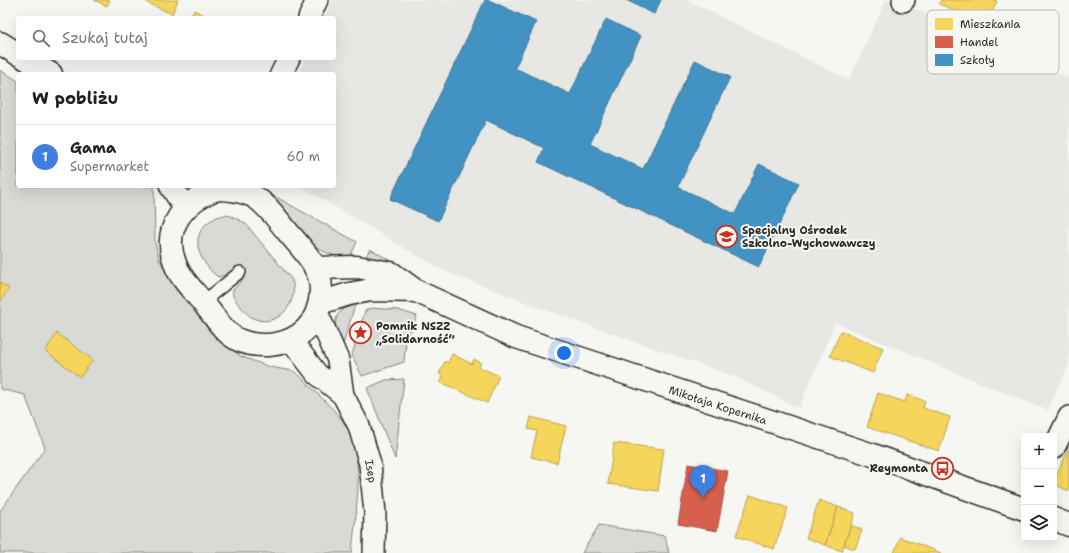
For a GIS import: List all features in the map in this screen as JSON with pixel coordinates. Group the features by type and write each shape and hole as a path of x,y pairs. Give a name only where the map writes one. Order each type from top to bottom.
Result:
{"main road":[{"path":"0,42 16,53"},
{"path":"28,60 48,72"},
{"path":"172,188 185,208"},
{"path":"224,188 244,193 262,203 316,268 320,283 318,307 304,330 291,340 264,346 240,341 223,327 181,275 175,264 172,254 172,234 174,225 185,208 197,197 224,188"},
{"name":"Mikołaja Kopernika","path":"316,268 342,266 391,273 416,291 516,337 873,455 1021,508"},
{"name":"Mikołaja Kopernika","path":"318,307 366,291 416,291"},
{"path":"1057,520 1069,525"}],"street":[{"path":"310,16 317,0"},
{"path":"282,72 288,60"},
{"name":"Isep","path":"318,307 338,360 343,395 359,426 370,464 375,512 374,553"},
{"name":"Isep","path":"291,340 317,374 343,395"},
{"path":"1057,442 1069,417"}],"lane":[{"path":"203,302 240,272"}],"shaded area":[{"name":"Specjalny Ośrodek Szkolno-Wychowawczy","path":"332,0 687,0 849,80 886,0 895,0 927,14 927,74 1059,74 1069,78 1069,365 1047,410 835,323 799,408 733,376 548,311 440,269 303,188 336,188 336,72 299,72 305,60 336,60 336,16 325,16"},
{"path":"0,70 16,80 16,188 154,188 155,242 159,260 216,335 240,356 270,367 293,371 299,375 341,418 352,438 358,470 357,505 352,553 0,553 0,511 45,448 25,395 0,389"},
{"path":"267,192 357,242 349,259 320,250 310,242 287,213"},
{"path":"224,215 231,216 245,223 292,280 294,289 289,306 284,313 277,318 260,320 251,317 237,302 234,298 233,290 245,277 237,267 227,274 219,277 211,271 202,259 198,243 202,229 207,223"},
{"path":"370,249 411,272 364,260"},
{"path":"355,302 342,348 336,327 337,316 347,306"},
{"path":"371,308 398,310 417,316 406,341 404,362 362,376 352,355 365,311"},
{"path":"404,379 395,459 367,388 386,380"},
{"path":"599,525 665,536 669,553 582,553"}],"building: Mieszkania":[{"path":"94,0 110,0 107,6"},
{"path":"148,0 178,0 172,14 147,3"},
{"path":"941,0 997,1 993,10 953,10 939,4"},
{"path":"194,10 205,16 191,16"},
{"path":"0,283 9,288 0,303"},
{"path":"841,331 883,348 873,373 830,356"},
{"path":"57,333 93,360 80,377 45,351"},
{"path":"452,354 472,364 474,359 481,363 479,367 499,376 487,403 440,382 443,376 439,374 445,361 448,363"},
{"path":"878,393 905,402 907,395 925,401 923,408 950,417 939,451 867,427"},
{"path":"531,417 566,426 557,463 531,457 537,431 528,429"},
{"path":"614,443 664,449 658,491 608,484"},
{"path":"1069,448 1069,491 1057,485 1057,474"},
{"path":"750,495 788,508 774,549 736,536"},
{"path":"819,500 838,507 825,545 806,538"},
{"path":"838,507 855,513 842,551 825,545"},
{"path":"851,525 862,530 855,549 844,545"},
{"path":"900,537 941,553 894,553"}],"building: Handel":[{"path":"688,464 728,471 717,531 678,524"}],"building: Szkoły":[{"path":"485,0 489,0 536,22 515,68 570,94 606,19 641,36 590,144 643,169 695,60 730,77 678,187 735,214 759,164 799,183 759,267 538,162 544,148 486,120 438,221 390,199"},
{"path":"626,0 661,0 654,14"}],"place":[{"name":"Specjalny Ośrodek Szkolno-Wychowawczy","path":"727,236"},
{"name":"Pomnik NSZZ „Solidarność”","path":"361,332"},
{"name":"Reymonta","path":"943,468"},
{"name":"Gama","path":"703,498"}]}
